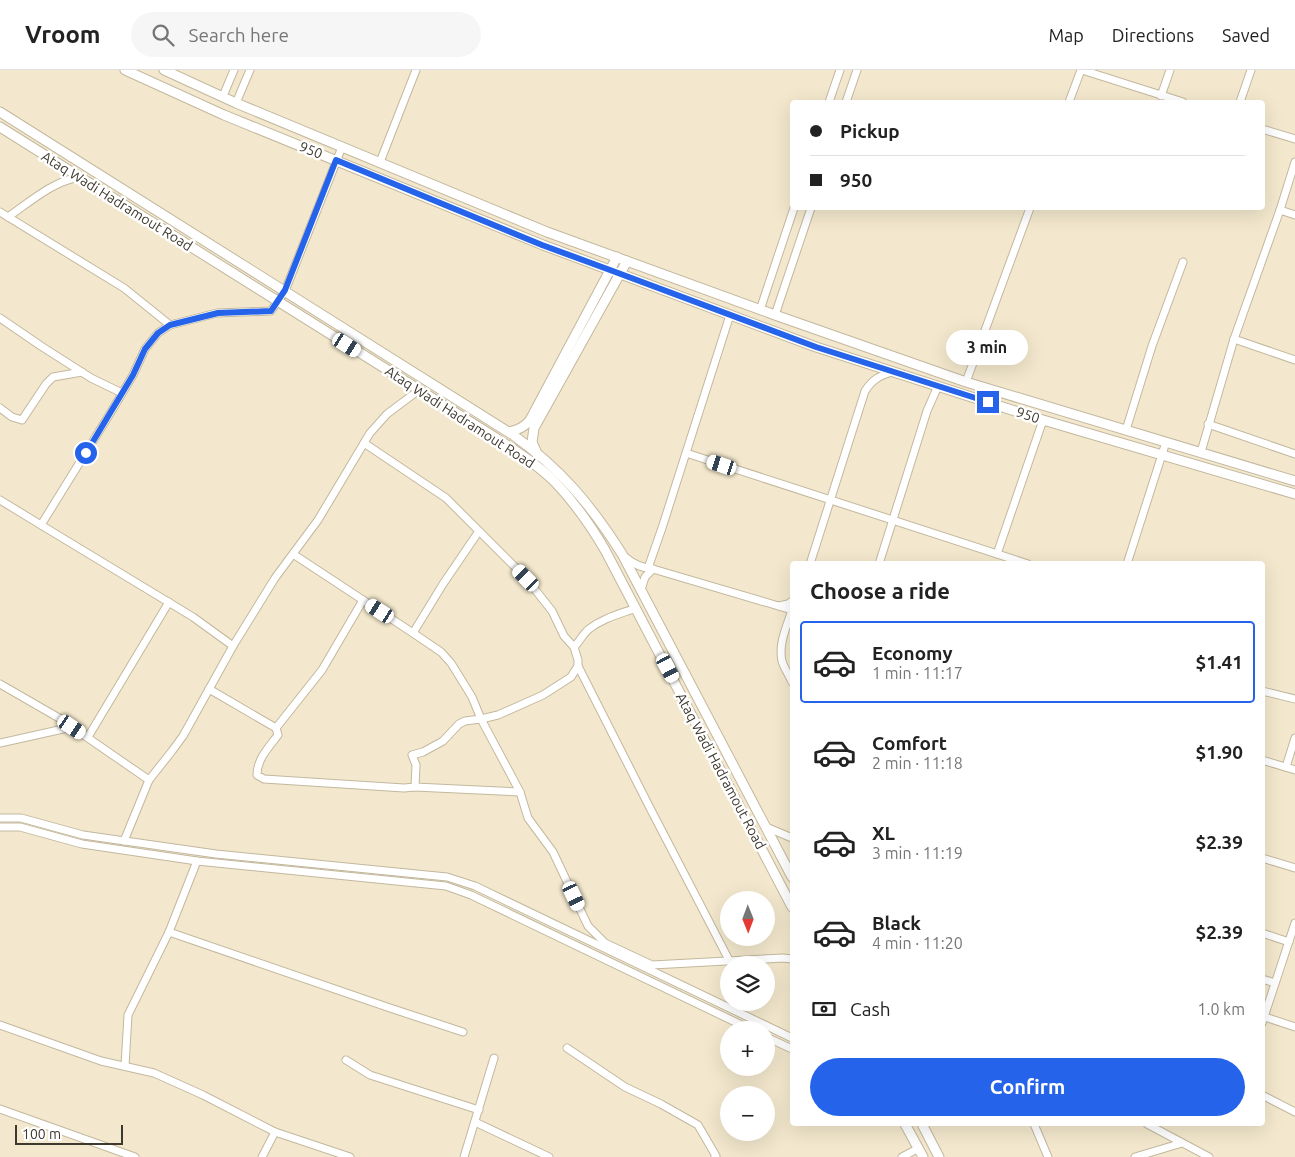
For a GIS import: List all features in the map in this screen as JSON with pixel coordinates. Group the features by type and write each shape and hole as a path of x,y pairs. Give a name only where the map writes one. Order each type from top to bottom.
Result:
{"main road":[{"name":"950","path":"125,70 224,115 542,245 816,347 1043,420 1295,494"},
{"name":"950","path":"164,70 236,103 547,232 760,310 966,382 1295,481"},
{"name":"Ataq Wadi Hadramout Road","path":"0,112 509,432 537,453 565,478 587,503 622,554 790,874"},
{"name":"Ataq Wadi Hadramout Road","path":"0,127 496,438 526,458 554,481 578,510 605,550 790,903"},
{"path":"537,453 532,442 534,428 622,259"},
{"path":"509,432 520,429 530,420 615,272"},
{"path":"578,510 587,503"},
{"path":"906,1126 923,1157"},
{"path":"923,1126 939,1157"}],"street":[{"path":"222,96 234,70"},
{"path":"236,103 250,70"},
{"path":"380,162 416,70"},
{"path":"830,100 840,70"},
{"path":"847,100 857,70"},
{"path":"1070,100 1082,70 1176,100"},
{"path":"1162,96 1170,70"},
{"path":"1241,100 1251,70"},
{"path":"1265,129 1295,138"},
{"path":"41,525 133,375 145,349 158,333 170,325 218,313 271,311 285,290 342,147"},
{"path":"1201,452 1234,339 1295,162"},
{"path":"8,217 52,186 65,180 79,177"},
{"path":"760,310 793,210"},
{"path":"775,315 810,210"},
{"path":"966,382 1029,210"},
{"path":"1280,210 1295,215"},
{"path":"0,212 124,288 170,325"},
{"path":"1126,430 1152,346 1183,262"},
{"path":"641,590 650,569 730,315"},
{"path":"0,318 91,378 122,393"},
{"path":"1234,339 1295,360"},
{"path":"0,408 12,417 22,420 46,384 53,377 82,372"},
{"path":"811,561 865,391 868,385 879,376 892,372"},
{"path":"880,561 927,411 938,386"},
{"path":"124,841 149,780 183,736 233,646 276,578 318,520 370,433 387,414 419,390"},
{"path":"997,554 1043,420"},
{"path":"1208,424 1295,454"},
{"path":"1128,561 1166,442"},
{"path":"364,443 446,498 531,585 552,610 564,636 574,647 578,666 727,956"},
{"path":"686,453 1019,561"},
{"path":"0,500 193,616 233,646"},
{"path":"413,633 479,531"},
{"path":"293,554 441,652 451,663 472,697 481,719 520,792 528,818 553,852 588,926 605,943 652,965 720,961"},
{"path":"622,554 632,563 650,569 790,609"},
{"path":"276,728 322,670 363,600"},
{"path":"88,737 169,602"},
{"path":"779,606 790,602"},
{"path":"574,647 587,630 603,619 636,608"},
{"path":"790,617 782,643 781,656 790,678"},
{"path":"415,787 416,765 412,755 423,752 443,740 459,724 465,721 498,715 543,695 571,677 578,666"},
{"path":"0,684 59,718 149,780"},
{"path":"209,690 276,728 278,735 262,756 257,769 257,775 264,779 404,788 520,792"},
{"path":"1265,692 1295,699"},
{"path":"0,742 72,727"},
{"path":"1286,767 1295,738"},
{"path":"1265,761 1295,770"},
{"path":"0,818 21,818 83,835 216,854 448,877 475,886 790,1037"},
{"path":"0,827 20,827 82,844 197,861 446,886 471,894 733,1021"},
{"path":"766,827 790,837"},
{"path":"1265,859 1295,868"},
{"path":"125,1066 128,1015 169,932 197,861"},
{"path":"1265,1017 1295,923"},
{"path":"169,932 464,1032"},
{"path":"1265,934 1289,942"},
{"path":"775,958 790,959"},
{"path":"1265,980 1275,983"},
{"path":"1265,1020 1295,1027"},
{"path":"0,1025 101,1061 154,1073 203,1095 275,1132 350,1157"},
{"path":"775,1042 790,1049"},
{"path":"567,1048 625,1087 661,1104 698,1125 715,1157"},
{"path":"464,1157 494,1058"},
{"path":"346,1060 370,1075 478,1110"},
{"path":"1265,1097 1295,1112"},
{"path":"0,1109 135,1157"},
{"path":"475,1122 549,1157"},
{"path":"1035,1126 1048,1157"},
{"path":"1151,1126 1208,1157"},
{"path":"262,1157 275,1132"},
{"path":"1135,1157 1182,1143"},
{"path":"902,1157 918,1148"}],"route":[{"path":"86,453 133,375 145,349 158,333 170,325 218,313 271,311 285,290 336,160 542,245 816,347 988,402"}]}
